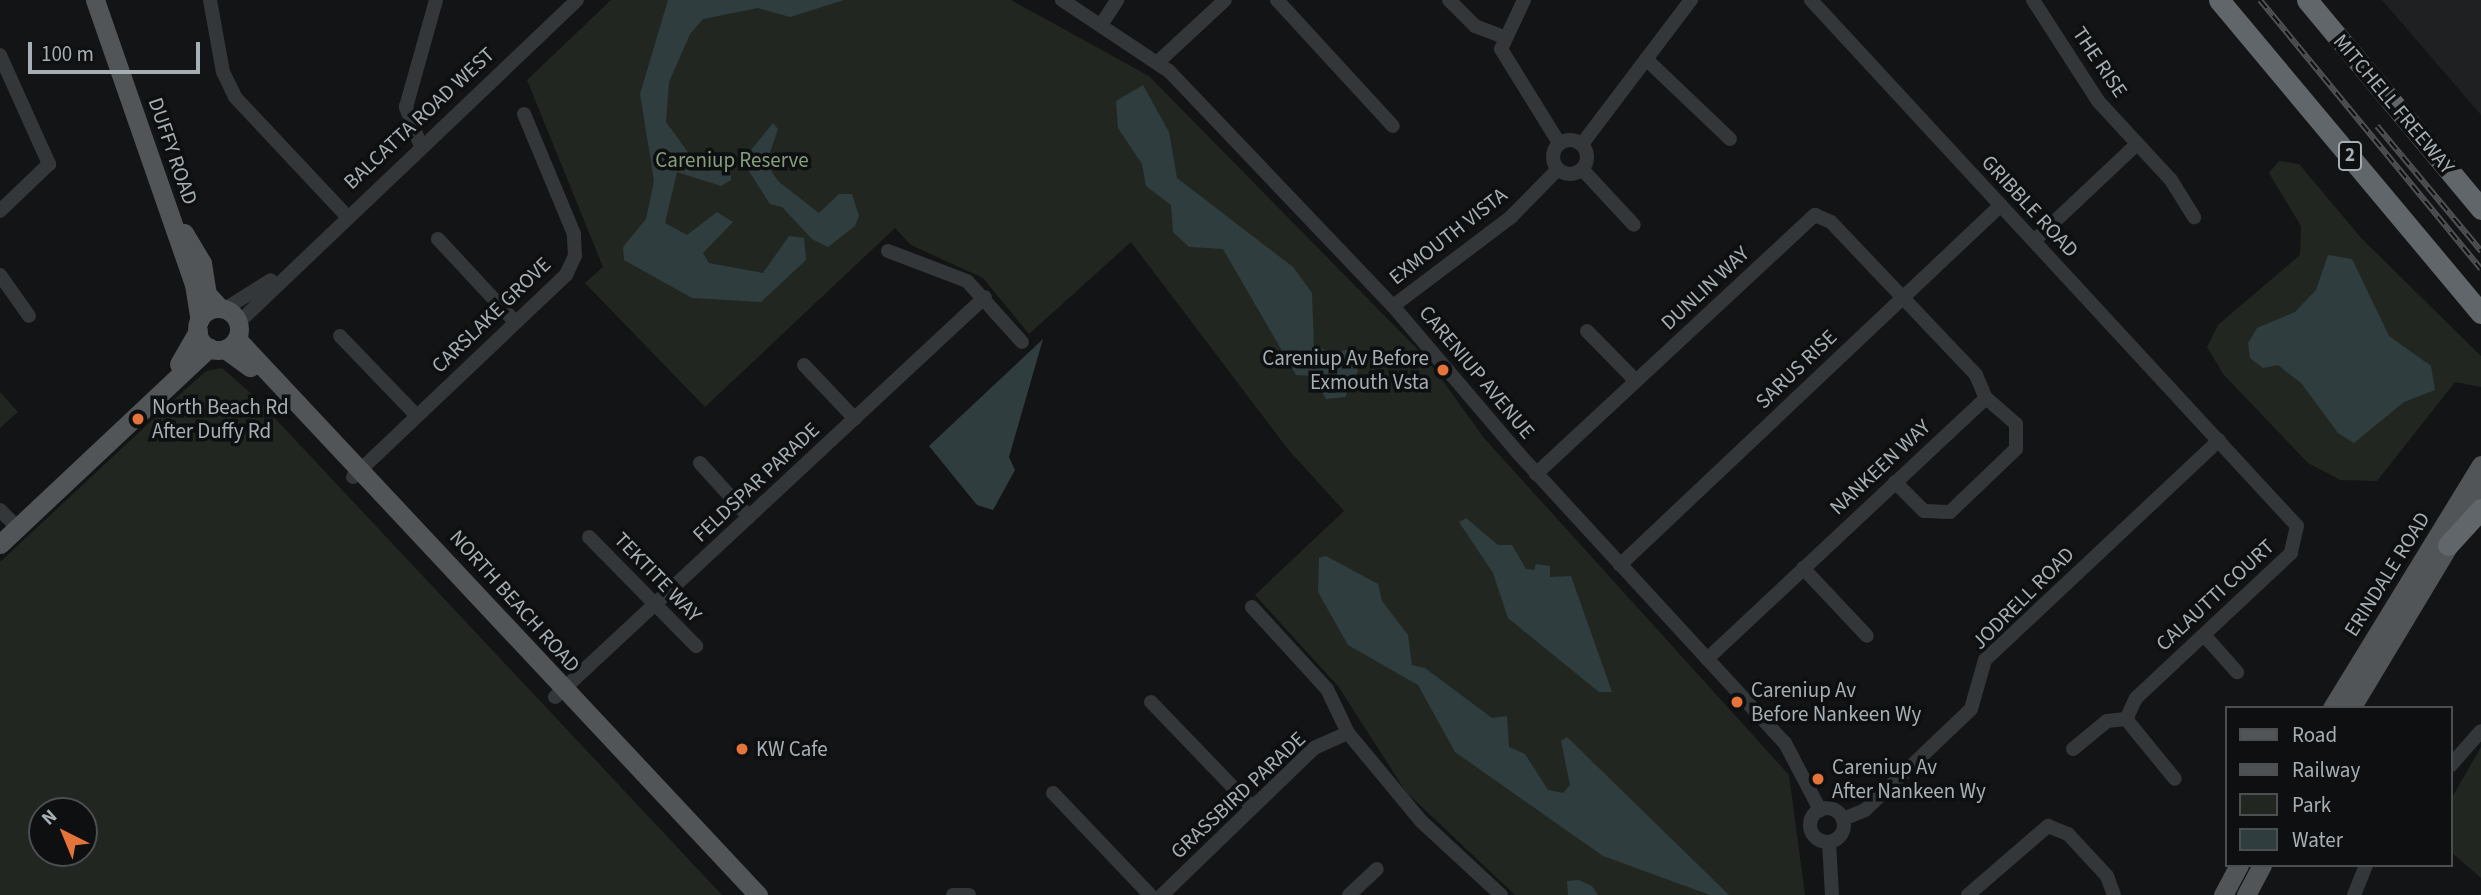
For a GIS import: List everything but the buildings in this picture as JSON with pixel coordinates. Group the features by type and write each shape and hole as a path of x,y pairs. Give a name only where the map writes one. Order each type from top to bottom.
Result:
{"highway":[{"name":"2","path":"2219,0 2481,313"},
{"name":"MITCHELL FREEWAY","path":"2307,0 2481,209"},
{"path":"2448,545 2481,509"}],"main road":[{"name":"DUFFY ROAD","path":"95,0 194,284 199,325"},
{"name":"DUFFY ROAD","path":"106,0 172,201 202,263 207,294 226,329"},
{"path":"199,325 226,329"},
{"path":"199,325 226,329"},
{"path":"0,544 7,521 181,362 199,325"},
{"path":"7,521 226,329"},
{"name":"NORTH BEACH ROAD","path":"226,329 248,364 357,473 743,895"},
{"name":"ERINDALE ROAD","path":"2333,706 2481,465"},
{"name":"ERINDALE ROAD","path":"2352,706 2481,492"},
{"name":"NORTH BEACH ROAD","path":"560,693 758,895"},
{"path":"2223,895 2238,867"},
{"path":"2246,895 2261,867"}],"street":[{"path":"210,0 223,72 235,97 346,215"},
{"path":"420,144 406,107 436,0"},
{"name":"BALCATTA ROAD WEST","path":"226,329 420,144 577,0"},
{"name":"CARENIUP AVENUE","path":"1062,0 1158,62 1393,306 1536,474 1792,752 1820,810"},
{"path":"1101,25 1117,0"},
{"path":"1158,62 1225,0"},
{"path":"1277,0 1393,126"},
{"path":"1449,0 1475,26 1503,37"},
{"path":"1524,0 1503,37 1504,62 1559,143"},
{"path":"1559,143 1582,144 1615,108 1646,59 1690,0"},
{"name":"GRIBBLE ROAD","path":"1811,0 2219,440"},
{"name":"THE RISE","path":"2033,0 2098,101 2171,180 2194,216"},
{"path":"0,55 49,164 0,211"},
{"path":"1646,59 1730,139"},
{"name":"CARSLAKE GROVE","path":"357,473 565,275 575,256 574,234 524,114"},
{"path":"1559,143 1552,159 1558,169 1582,169 1634,225"},
{"path":"1582,144 1587,159 1582,169"},
{"path":"2034,241 2136,145"},
{"name":"EXMOUTH VISTA","path":"1393,306 1511,217 1558,169"},
{"name":"SARUS RISE","path":"1620,565 2001,205"},
{"name":"DUNLIN WAY","path":"1536,474 1815,215 1831,222 1903,296"},
{"path":"438,239 515,322"},
{"path":"888,251 967,281 985,297 1022,342"},
{"path":"0,275 29,316"},
{"path":"1895,482 1924,511 1950,512 2016,449 2016,424 1986,398 1976,375 1903,296"},
{"name":"FELDSPAR PARADE","path":"560,693 985,297"},
{"path":"1587,331 1636,381"},
{"path":"340,336 416,415"},
{"path":"804,365 855,419"},
{"name":"NANKEEN WAY","path":"1707,659 1986,398"},
{"name":"CALAUTTI COURT","path":"2126,719 2136,698 2204,635 2299,538 2295,521 2219,440"},
{"name":"JODRELL ROAD","path":"1843,820 1865,810 1971,709 1985,660 2219,440"},
{"path":"699,463 750,517"},
{"name":"TEKTITE WAY","path":"589,537 696,646"},
{"path":"1803,568 1867,636"},
{"path":"1252,607 1327,689 1348,733 1421,821 1501,895"},
{"path":"2204,635 2237,672"},
{"path":"1151,702 1252,807"},
{"path":"2073,749 2107,721 2126,719 2175,779"},
{"path":"2453,763 2481,732"},
{"name":"GRASSBIRD PARADE","path":"1162,895 1314,748 1348,733"},
{"path":"1053,793 1150,895"},
{"path":"1820,810 1836,811 1843,820 1840,837 1829,842 1811,830 1820,810"},
{"path":"1968,895 2048,826 2068,834 2107,876 2114,895"},
{"path":"1829,842 1832,895"},
{"path":"2354,895 2365,867"},
{"path":"1349,895 1377,869"}],"shaded area":[{"path":"2382,0 2481,0 2481,115"}],"green space":[{"name":"Careniup Reserve","path":"611,0 1011,0 1149,76 1427,359 1484,438 1789,775 1805,895 1515,895 1406,792 1338,686 1255,595 1344,511 1287,448 1131,242 1029,334 983,278 911,245 895,228 705,407 585,283 603,267 527,80"},
{"path":"2279,161 2299,164 2362,239 2481,356 2481,387 2455,382 2377,481 2340,480 2308,463 2224,375 2207,347 2218,325 2300,255 2301,226 2269,173"},
{"path":"222,368 254,396 722,895 0,895 0,562 206,371"},
{"path":"0,392 18,412 0,428"},
{"path":"2481,747 2481,878 2453,854 2453,796"}],"water":[{"path":"668,0 844,0 790,17 758,8 703,19 690,34 669,82 666,122 695,162 731,170 731,180 721,186 677,172 665,223 687,235 717,212 733,222 703,253 709,263 763,273 789,236 804,238 806,260 761,302 692,298 624,260 623,247 646,219 654,181 640,94"},
{"path":"1143,85 1169,132 1177,178 1293,267 1312,293 1314,346 1335,353 1352,348 1358,371 1345,397 1326,399 1312,376 1296,375 1223,249 1189,247 1173,232 1171,205 1146,186 1142,164 1118,128 1116,101"},
{"path":"773,123 778,129 766,164 779,182 819,213 839,194 852,194 859,216 855,226 828,247 812,239 782,207 770,204 747,168 747,155"},
{"path":"2328,255 2352,259 2389,336 2431,366 2435,390 2404,402 2354,443 2338,433 2302,384 2278,365 2263,368 2250,358 2248,343 2257,328 2295,312 2316,290"},
{"path":"1043,339 1009,457 1015,470 993,510 977,505 929,446"},
{"path":"1466,518 1498,545 1512,545 1526,569 1534,570 1536,564 1550,566 1550,577 1571,576 1612,692 1599,692 1508,618 1493,573 1459,522"},
{"path":"1326,556 1378,584 1382,601 1408,635 1412,665 1425,668 1492,718 1507,716 1509,747 1525,754 1548,790 1563,793 1570,785 1561,741 1567,737 1729,895 1710,895 1603,856 1455,752 1418,685 1348,645 1318,592 1319,558"},
{"path":"1579,880 1592,886 1598,895 1568,895 1567,881"}],"railway":[{"path":"2260,0 2481,269"},
{"path":"2377,126 2481,251"}],"place":[{"name":"Careniup Av Before Exmouth Vsta","path":"1443,370"},
{"name":"North Beach Rd After Duffy Rd","path":"138,419"},
{"name":"Careniup Av Before Nankeen Wy","path":"1737,702"},
{"name":"KW Cafe","path":"742,749"},
{"name":"Careniup Av After Nankeen Wy","path":"1818,779"}]}
